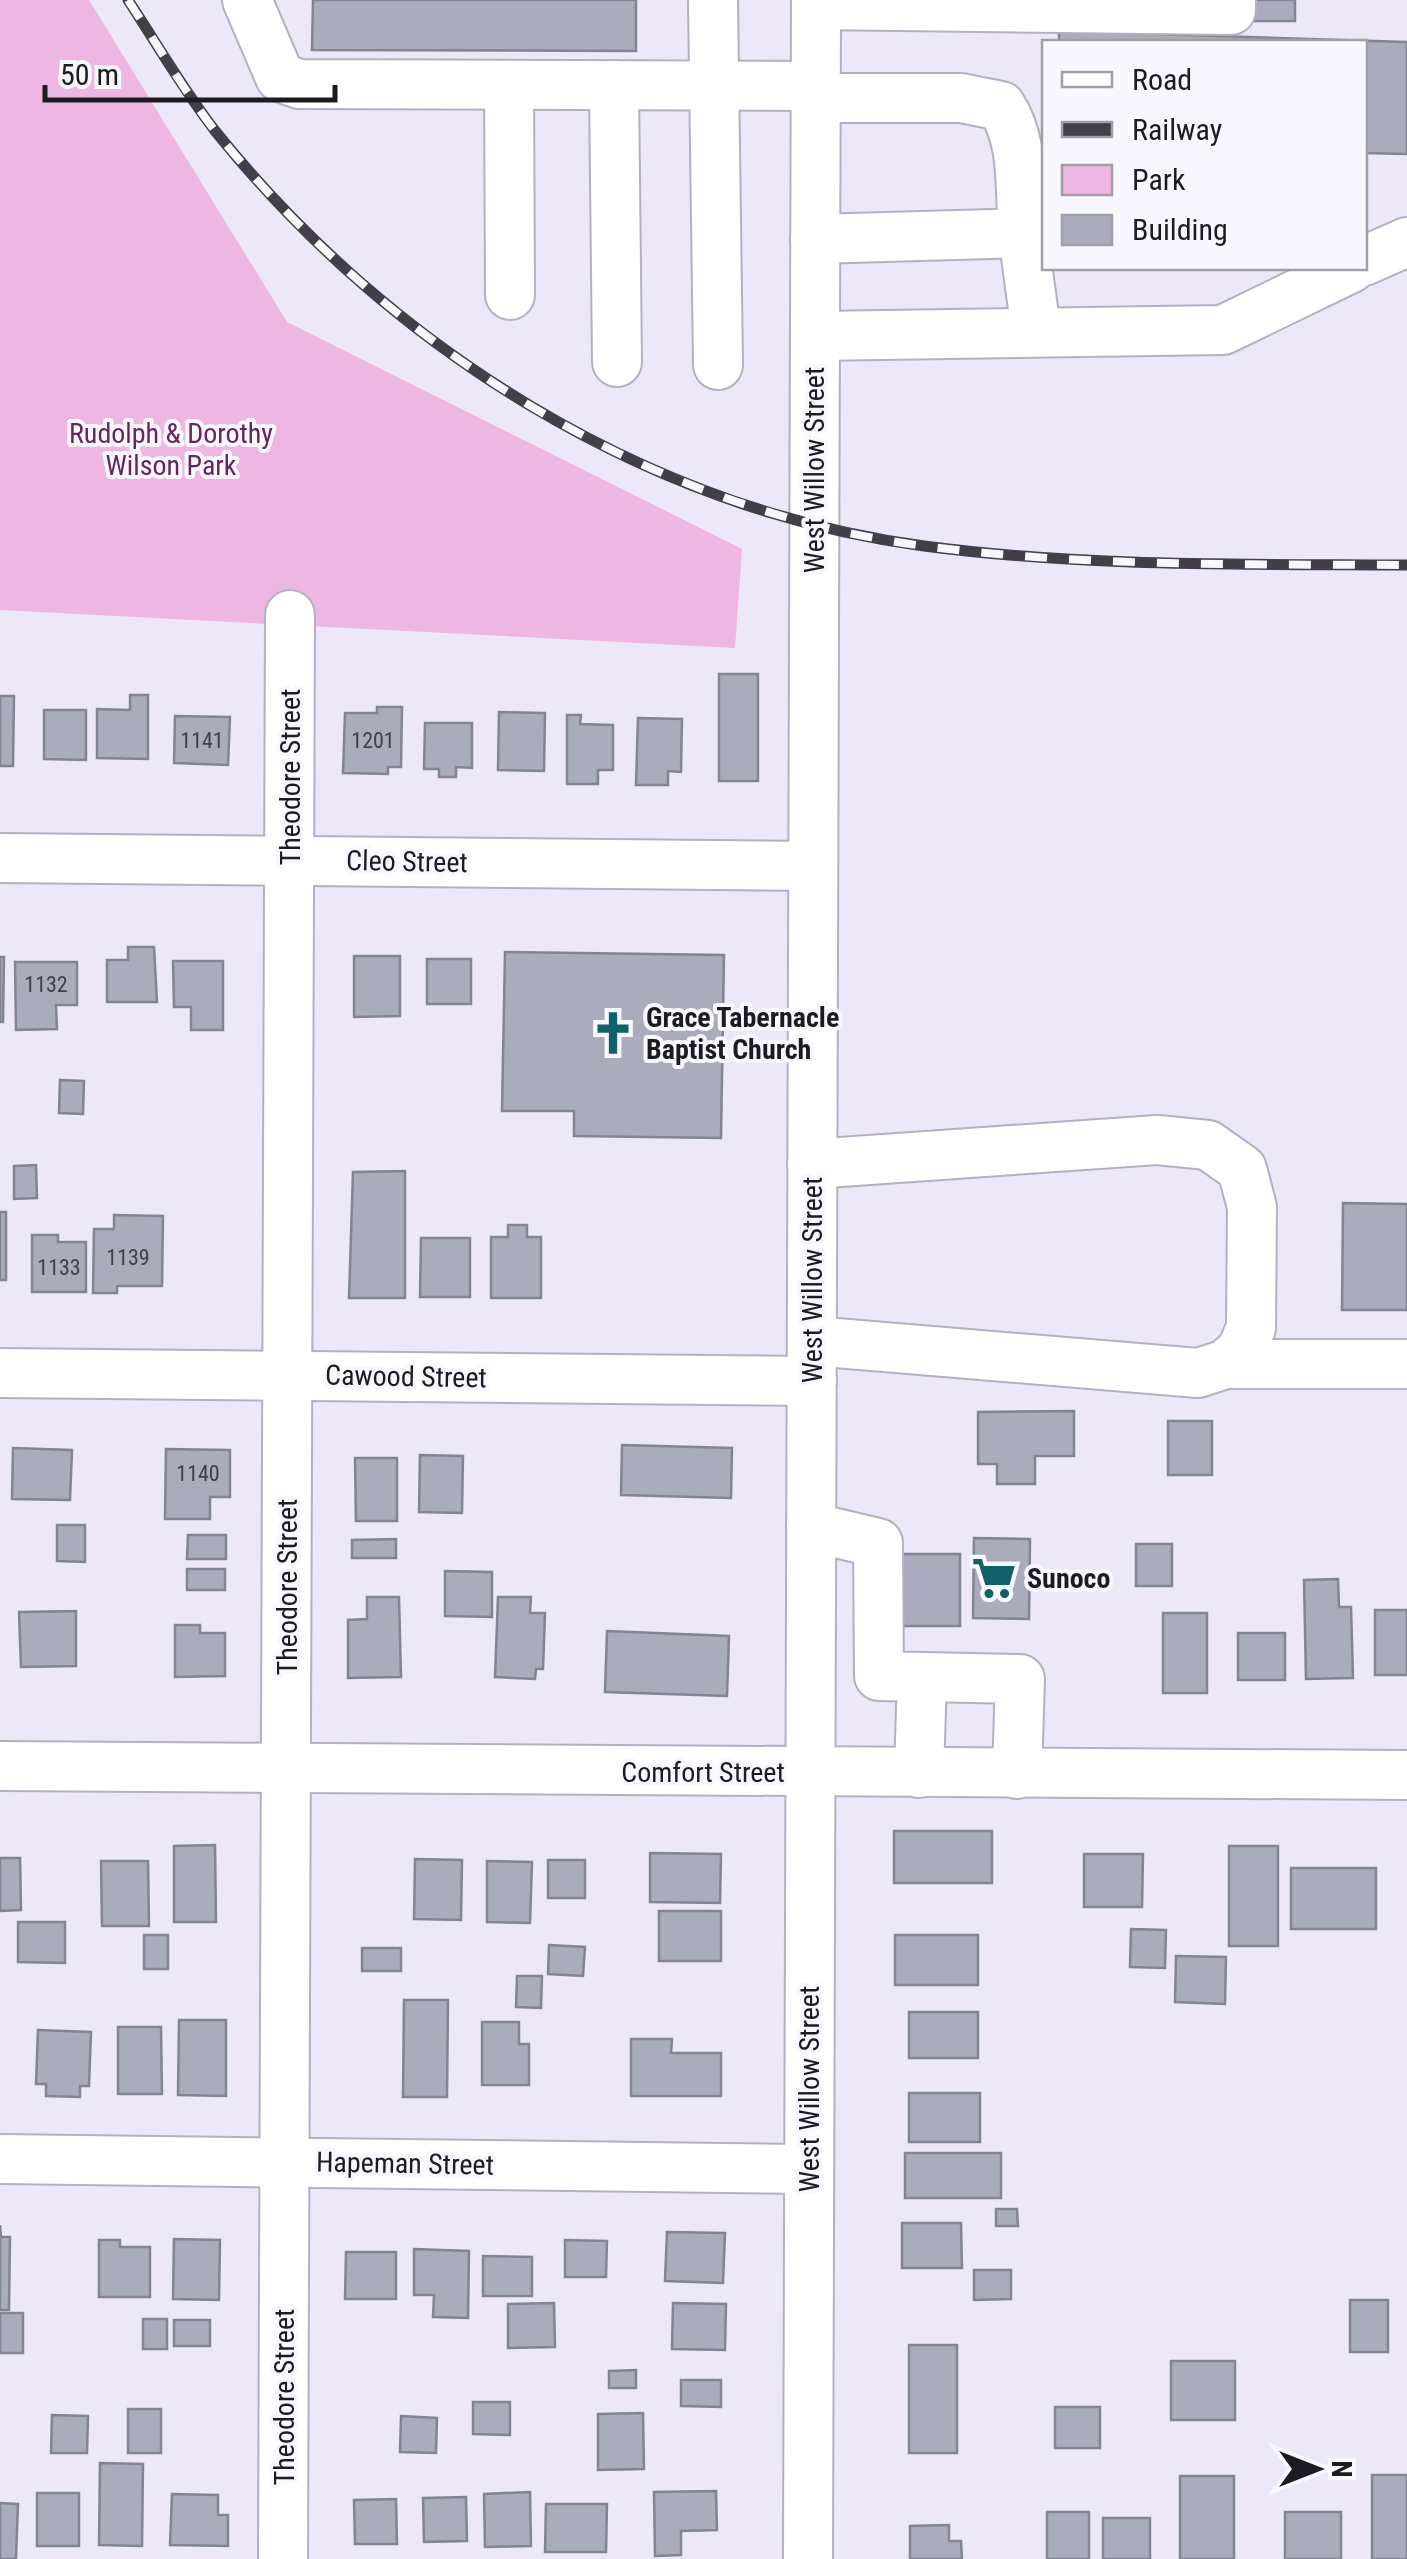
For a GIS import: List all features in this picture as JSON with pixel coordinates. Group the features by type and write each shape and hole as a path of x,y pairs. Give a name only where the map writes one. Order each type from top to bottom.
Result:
{"street":[{"path":"247,0 280,77 299,84 715,86 962,98 1001,106 1012,124 1019,154 1036,332"},
{"path":"713,0 718,365"},
{"path":"816,2 1231,10 1231,0"},
{"name":"West Willow Street","path":"808,2559 816,2"},
{"path":"509,85 510,295"},
{"path":"614,85 617,362"},
{"path":"815,239 1024,232"},
{"path":"1367,259 1407,242"},
{"path":"815,336 1224,330 1347,270"},
{"name":"Theodore Street","path":"284,2559 290,615"},
{"name":"Cleo Street","path":"0,858 813,866"},
{"path":"812,1164 1157,1140 1208,1145 1242,1169 1252,1206 1250,1328 1241,1351 1226,1364"},
{"name":"Cawood Street","path":"0,1373 286,1375 812,1361 1198,1374 1226,1364 1407,1364"},
{"path":"811,1527 878,1543 919,1774"},
{"path":"810,1678 1020,1679 1017,1774"},
{"name":"Comfort Street","path":"0,1766 1407,1775"},
{"name":"Hapeman Street","path":"0,2159 809,2169"}],"green space":[{"name":"Rudolph & Dorothy Wilson Park","path":"0,0 89,0 287,322 742,549 735,648 0,610"}],"building":[{"path":"313,0 636,0 636,51 312,50"},
{"path":"1249,0 1295,0 1295,21 1249,21"},
{"path":"1059,31 1344,40 1059,40"},
{"path":"1367,41 1407,42 1407,154 1367,153"},
{"path":"719,674 758,674 758,781 719,781"},
{"path":"130,695 148,695 148,759 97,758 97,709 130,710"},
{"path":"0,696 14,696 13,766 0,766"},
{"path":"377,707 402,707 401,767 388,767 388,774 343,773 345,713 377,713"},
{"path":"44,710 86,710 86,760 44,759"},
{"path":"499,712 545,713 544,771 498,770"},
{"path":"567,715 581,715 580,724 613,725 613,770 598,770 598,784 567,784"},
{"path":"175,716 230,717 228,765 174,763"},
{"path":"638,718 682,719 681,772 668,771 668,785 636,785"},
{"path":"425,723 472,723 472,768 456,767 456,777 439,777 439,769 424,769"},
{"path":"128,947 154,947 157,1002 107,1002 107,960 128,960"},
{"name":"Grace Tabernacle Baptist Church","path":"505,952 724,955 721,1138 574,1136 574,1111 502,1111"},
{"path":"354,956 400,956 400,1016 354,1017"},
{"path":"0,957 4,957 3,1022 0,1022"},
{"path":"427,959 471,959 471,1004 427,1004"},
{"path":"173,961 223,961 223,1030 191,1030 191,1007 174,1007"},
{"path":"15,962 77,962 77,1005 56,1005 57,1029 16,1030"},
{"path":"60,1080 84,1081 83,1114 59,1113"},
{"path":"36,1165 37,1198 14,1199 14,1166"},
{"path":"405,1171 405,1298 349,1298 353,1172"},
{"path":"1343,1203 1407,1204 1407,1310 1342,1310"},
{"path":"0,1212 6,1212 6,1280 0,1280"},
{"path":"114,1215 163,1216 162,1286 117,1286 117,1293 93,1293 94,1229 114,1229"},
{"path":"508,1225 527,1225 527,1237 541,1237 541,1298 491,1298 491,1237 508,1237"},
{"path":"32,1235 58,1235 58,1242 86,1242 86,1292 32,1292"},
{"path":"421,1238 470,1238 470,1297 420,1297"},
{"path":"1074,1411 1074,1456 1035,1456 1035,1484 997,1484 997,1464 978,1464 978,1412"},
{"path":"1168,1421 1212,1421 1212,1475 1168,1475"},
{"path":"622,1445 732,1448 731,1498 621,1495"},
{"path":"13,1448 72,1450 70,1500 12,1499"},
{"path":"166,1449 230,1450 230,1497 210,1497 210,1519 165,1519"},
{"path":"420,1455 463,1456 462,1513 419,1512"},
{"path":"355,1458 397,1458 397,1521 356,1521"},
{"path":"57,1525 85,1525 85,1562 57,1561"},
{"path":"188,1535 226,1535 226,1559 187,1559"},
{"path":"974,1538 1030,1539 1029,1619 973,1618"},
{"path":"396,1539 396,1558 352,1558 352,1540"},
{"path":"1136,1544 1172,1544 1172,1586 1136,1586"},
{"path":"887,1554 960,1554 960,1626 887,1626"},
{"path":"187,1569 225,1569 225,1590 187,1590"},
{"path":"445,1571 492,1572 492,1617 445,1616"},
{"path":"1338,1579 1339,1607 1351,1607 1353,1678 1306,1679 1304,1580"},
{"path":"367,1597 399,1597 401,1677 348,1678 348,1620 367,1619"},
{"path":"498,1597 531,1597 530,1613 545,1613 543,1669 536,1669 535,1679 495,1677"},
{"path":"1375,1610 1407,1610 1407,1675 1375,1675"},
{"path":"76,1611 76,1666 21,1667 19,1612"},
{"path":"1163,1613 1207,1613 1207,1693 1163,1693"},
{"path":"175,1625 200,1625 200,1633 225,1633 225,1676 175,1677"},
{"path":"607,1631 729,1636 727,1696 605,1692"},
{"path":"1238,1633 1285,1633 1285,1680 1238,1680"},
{"path":"894,1831 992,1831 992,1883 894,1883"},
{"path":"215,1845 216,1922 174,1922 174,1846"},
{"path":"1229,1846 1278,1846 1278,1946 1229,1946"},
{"path":"650,1853 721,1854 720,1903 650,1902"},
{"path":"1084,1854 1143,1854 1142,1907 1084,1907"},
{"path":"0,1858 20,1858 21,1910 0,1911"},
{"path":"415,1859 462,1860 461,1920 414,1919"},
{"path":"548,1860 585,1860 585,1898 548,1898"},
{"path":"101,1861 148,1861 149,1926 102,1926"},
{"path":"487,1861 532,1862 530,1923 487,1922"},
{"path":"1291,1868 1376,1868 1376,1929 1291,1929"},
{"path":"659,1911 721,1911 721,1961 659,1961"},
{"path":"18,1922 65,1922 65,1963 18,1962"},
{"path":"1131,1929 1166,1930 1165,1968 1130,1967"},
{"path":"144,1935 168,1935 168,1969 144,1969"},
{"path":"895,1935 978,1935 978,1985 895,1985"},
{"path":"549,1945 585,1947 583,1976 548,1974"},
{"path":"362,1948 401,1948 401,1971 362,1971"},
{"path":"1176,1956 1226,1957 1225,2004 1175,2002"},
{"path":"517,1976 542,1976 541,2008 516,2007"},
{"path":"404,2000 448,2000 447,2097 403,2097"},
{"path":"909,2012 978,2012 978,2058 909,2058"},
{"path":"179,2020 226,2020 226,2096 178,2095"},
{"path":"482,2022 519,2022 519,2044 529,2044 529,2085 482,2085"},
{"path":"118,2027 161,2027 162,2094 118,2094"},
{"path":"38,2030 91,2032 89,2086 80,2086 80,2097 46,2096 46,2084 36,2084"},
{"path":"631,2039 672,2039 671,2053 721,2053 721,2096 631,2096"},
{"path":"909,2093 980,2093 980,2142 909,2142"},
{"path":"905,2153 1001,2153 1001,2198 905,2198"},
{"path":"996,2209 1017,2209 1018,2226 996,2226"},
{"path":"902,2223 961,2223 962,2268 902,2268"},
{"path":"0,2225 1,2237 10,2237 9,2310 0,2310"},
{"path":"667,2232 725,2233 723,2283 665,2281"},
{"path":"174,2239 220,2240 219,2300 173,2299"},
{"path":"99,2240 120,2240 120,2247 150,2247 150,2297 99,2297"},
{"path":"565,2240 607,2241 606,2277 565,2277"},
{"path":"414,2249 469,2251 468,2318 433,2317 434,2295 414,2295"},
{"path":"346,2252 396,2252 396,2299 345,2299"},
{"path":"483,2256 532,2257 532,2296 483,2296"},
{"path":"974,2270 1011,2270 1011,2299 974,2300"},
{"path":"1350,2300 1388,2300 1388,2352 1350,2352"},
{"path":"554,2303 555,2347 508,2348 508,2304"},
{"path":"673,2303 726,2304 725,2350 672,2349"},
{"path":"0,2313 23,2313 23,2353 0,2353"},
{"path":"143,2319 167,2319 167,2349 143,2349"},
{"path":"174,2320 210,2320 210,2346 174,2346"},
{"path":"909,2345 957,2345 957,2453 909,2453"},
{"path":"1171,2361 1235,2361 1235,2420 1171,2420"},
{"path":"636,2370 636,2388 609,2388 609,2371"},
{"path":"681,2380 721,2380 721,2407 681,2406"},
{"path":"473,2402 510,2402 510,2435 473,2434"},
{"path":"1055,2407 1100,2407 1100,2448 1055,2448"},
{"path":"128,2409 161,2409 161,2453 128,2453"},
{"path":"643,2413 644,2469 598,2470 598,2414"},
{"path":"52,2415 88,2416 87,2453 51,2453"},
{"path":"401,2416 437,2418 436,2453 400,2452"},
{"path":"100,2463 143,2464 142,2546 99,2545"},
{"path":"1372,2475 1407,2475 1407,2559 1372,2559"},
{"path":"1180,2476 1234,2476 1234,2559 1180,2559"},
{"path":"716,2491 717,2530 681,2531 681,2555 655,2556 654,2492"},
{"path":"530,2492 531,2546 485,2547 484,2494"},
{"path":"37,2493 79,2493 79,2546 37,2546"},
{"path":"172,2494 218,2495 218,2515 228,2515 228,2546 170,2545"},
{"path":"466,2497 467,2541 424,2542 423,2498"},
{"path":"396,2499 397,2544 355,2544 354,2500"},
{"path":"0,2503 18,2504 16,2559 0,2559"},
{"path":"546,2504 607,2504 606,2552 545,2552"},
{"path":"1047,2512 1089,2512 1089,2559 1047,2559"},
{"path":"1285,2512 1341,2512 1341,2559 1285,2559"},
{"path":"1103,2518 1150,2518 1150,2559 1103,2559"},
{"path":"949,2525 949,2541 961,2541 962,2559 910,2559 910,2526"}],"railway":[{"path":"128,0 216,132 285,210 361,283 443,348 531,406 624,456 721,496 821,526 924,546 1105,561 1407,565"}],"place":[{"name":"Grace Tabernacle Baptist Church","path":"613,1033"},
{"name":"Sunoco","path":"994,1578"}]}
